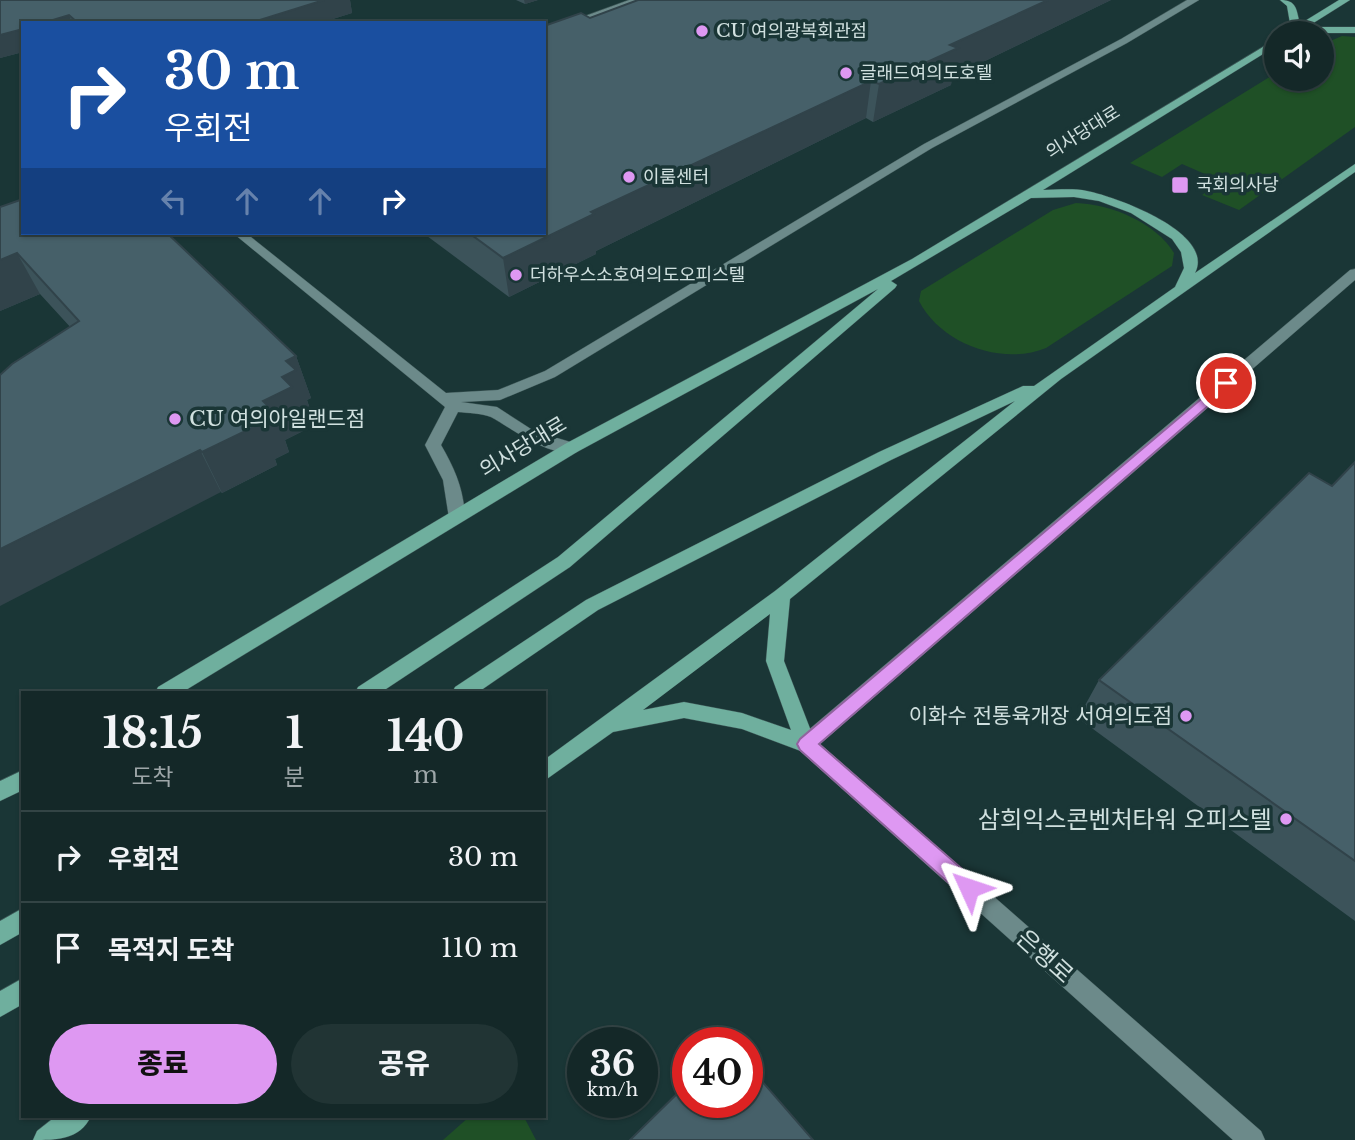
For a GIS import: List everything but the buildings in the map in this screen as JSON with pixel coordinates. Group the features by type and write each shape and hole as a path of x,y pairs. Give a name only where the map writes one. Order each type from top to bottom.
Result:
{"main road":[{"path":"1285,0 1291,5 1293,21"},
{"path":"1312,21 1345,0"},
{"path":"1334,31 1355,30"},
{"name":"의사당대로","path":"169,691 571,448 917,262 1264,50"},
{"path":"546,771 781,596 1056,376 1355,167"},
{"path":"1028,194 1076,193 1105,200 1139,213 1169,230 1187,248 1191,268 1180,289"},
{"name":"의사당대로","path":"368,691 564,562 917,262"},
{"path":"465,691 592,605 885,456 1056,376"},
{"path":"781,596 775,661 806,744"},
{"path":"607,725 684,710 742,721 806,744"},
{"path":"0,792 21,780"},
{"path":"0,934 21,920"},
{"path":"0,1005 21,991"},
{"path":"46,1140 75,1118"}],"street":[{"path":"546,33 639,0"},
{"path":"448,402 500,395 550,374 928,146 1124,41 1194,0"},
{"path":"241,235 448,402 492,411 529,435 571,448"},
{"path":"806,744 1355,273"},
{"path":"448,402 433,445 453,480 457,518"},
{"name":"은행로","path":"806,744 1252,1140"}],"green space":[{"path":"1342,36 1355,37 1355,127 1239,210 1202,195 1221,181 1182,164 1162,177 1130,163 1264,80 1264,91 1334,91 1334,39"},
{"path":"1076,203 1118,211 1144,224 1166,242 1174,253 1172,266 1046,348 1029,353 992,352 974,347 957,340 929,316 919,301 921,291 1053,210"},
{"path":"468,1118 525,1118 536,1140 443,1140"}],"place":[{"name":"CU 여의광복회관점","path":"702,31"},
{"name":"글래드여의도호텔","path":"846,73"},
{"name":"이룸센터","path":"629,177"},
{"name":"국회의사당","path":"1180,185"},
{"name":"더하우스소호여의도오피스텔","path":"516,275"},
{"name":"CU 여의아일랜드점","path":"175,419"},
{"name":"이화수 전통육개장 서여의도점","path":"1186,716"},
{"name":"삼희익스콘벤처타워 오피스텔","path":"1286,819"}],"route":[{"path":"969,888 806,744 1226,383"}]}
